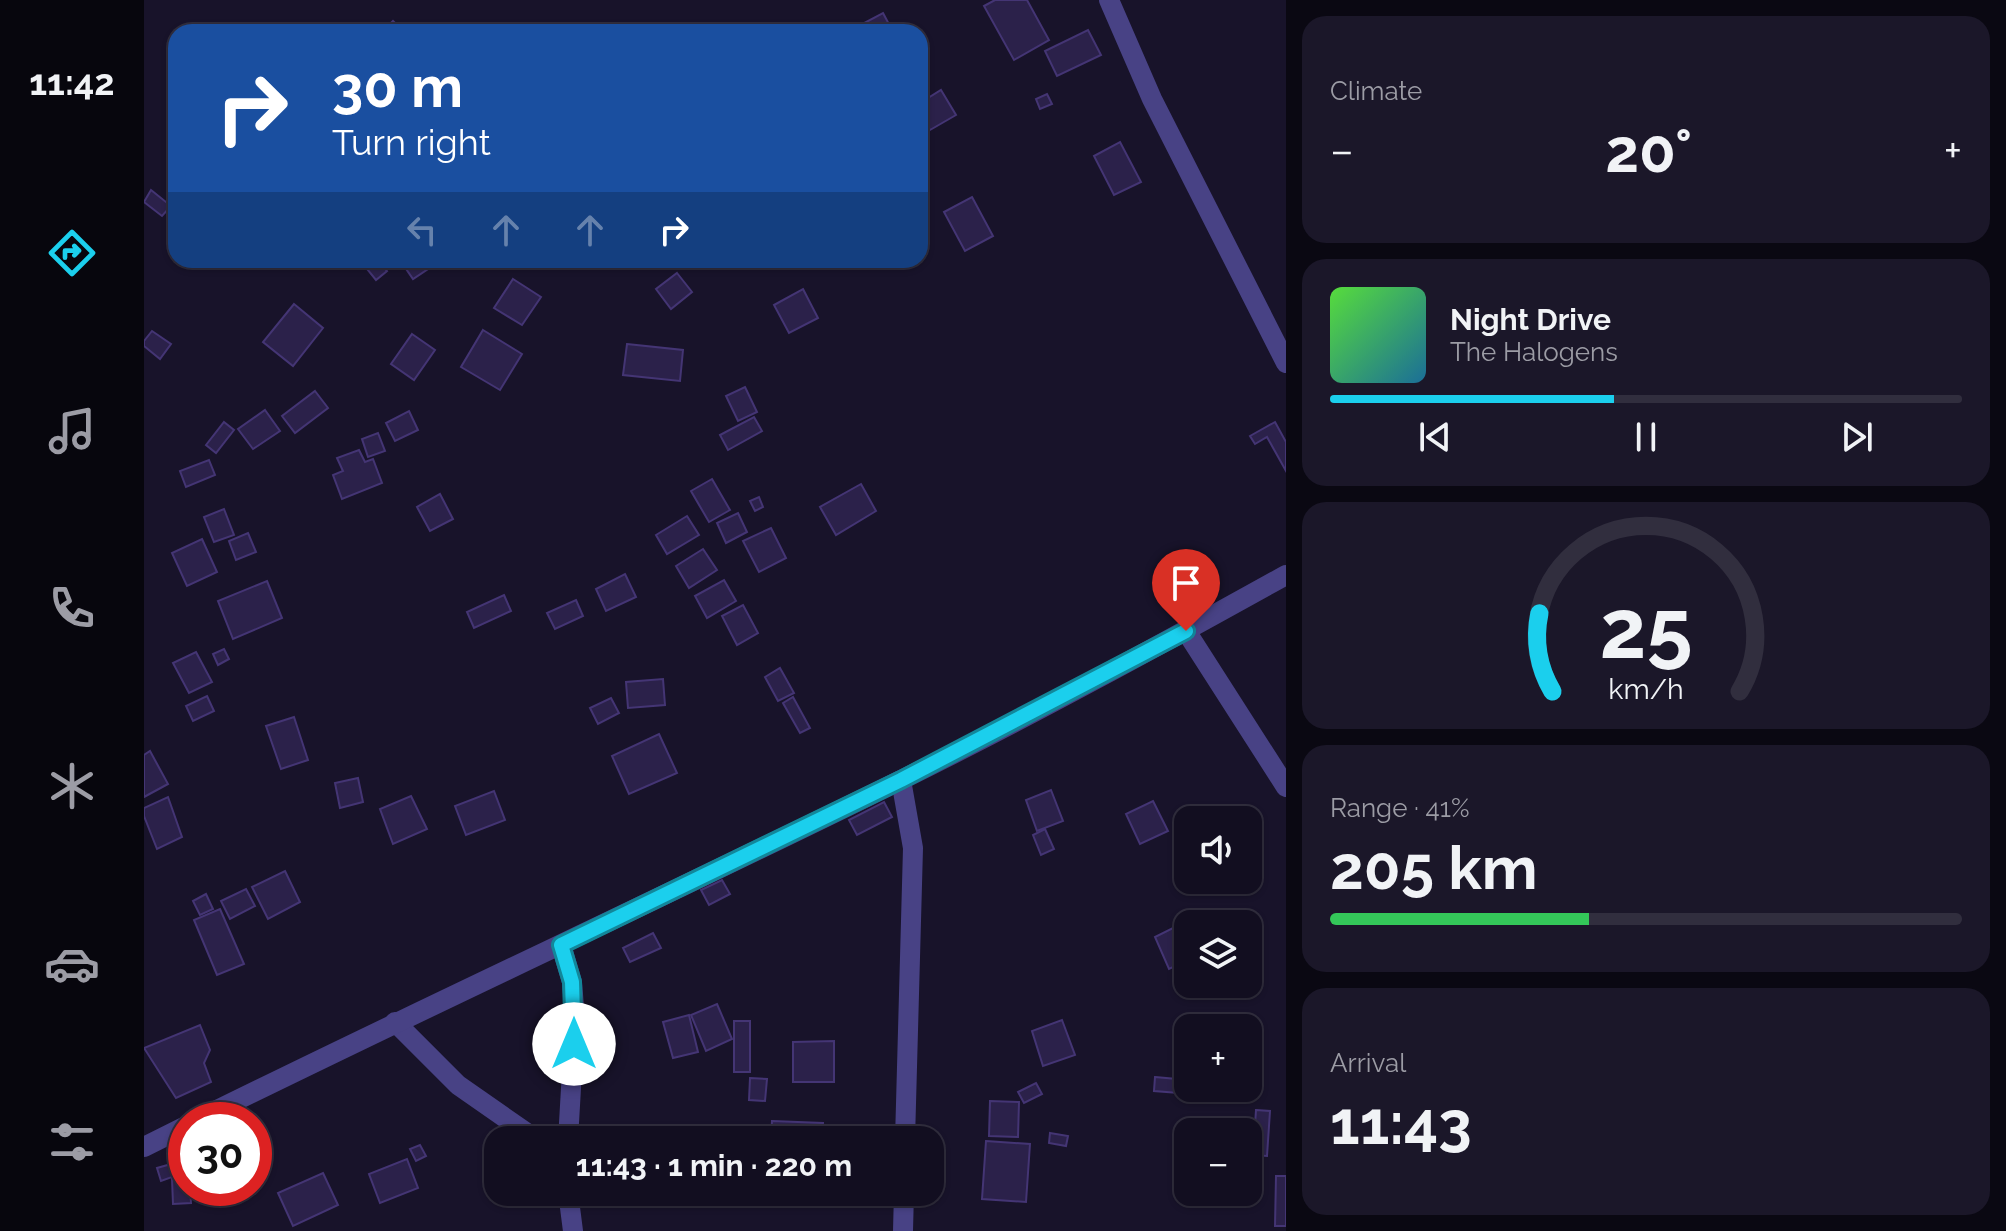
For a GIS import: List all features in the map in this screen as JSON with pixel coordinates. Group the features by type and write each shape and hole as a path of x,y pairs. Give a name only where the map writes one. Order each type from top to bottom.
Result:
{"street":[{"path":"1109,0 1152,99 1286,363"},
{"path":"233,1102 901,780 1186,631 1286,575"},
{"path":"1186,631 1286,787"},
{"path":"901,780 913,848 905,1126"},
{"path":"561,945 572,982 575,1019 569,1126"},
{"path":"395,1022 458,1085 517,1126"},
{"path":"144,1147 168,1135"},
{"path":"570,1206 573,1231"},
{"path":"903,1231 904,1206"}],"building":[{"path":"995,0 1027,0 1049,40 1014,60 984,6"},
{"path":"883,13 889,24 862,24"},
{"path":"1088,30 1101,55 1057,76 1045,51"},
{"path":"941,90 956,115 930,130 928,98"},
{"path":"1047,94 1052,104 1040,109 1036,99"},
{"path":"1120,142 1141,182 1114,195 1094,156"},
{"path":"151,190 168,204 168,209 162,216 144,202"},
{"path":"972,197 993,236 965,251 944,212"},
{"path":"385,268 387,271 376,280 367,269"},
{"path":"405,268 430,268 413,279"},
{"path":"677,273 692,292 671,309 656,289"},
{"path":"513,279 541,297 522,325 494,308"},
{"path":"803,289 818,318 789,333 774,305"},
{"path":"294,304 323,328 293,366 263,342"},
{"path":"483,330 522,354 500,390 461,367"},
{"path":"152,331 171,344 160,359 144,346"},
{"path":"412,334 435,350 414,380 391,364"},
{"path":"627,344 683,350 680,381 623,375"},
{"path":"745,387 757,412 738,421 726,396"},
{"path":"315,391 328,408 295,433 282,416"},
{"path":"265,410 280,431 253,449 238,429"},
{"path":"409,411 418,430 395,441 386,423"},
{"path":"754,417 762,431 728,450 720,435"},
{"path":"224,422 234,430 216,453 206,445"},
{"path":"1275,422 1286,442 1286,471 1267,437 1255,444 1250,436"},
{"path":"378,433 385,451 368,457 362,439"},
{"path":"359,450 365,462 373,459 382,483 342,499 333,475 343,471 337,458"},
{"path":"209,460 215,475 186,487 180,471"},
{"path":"712,479 730,510 709,522 691,491"},
{"path":"861,484 876,511 836,535 820,507"},
{"path":"440,494 453,519 430,531 417,507"},
{"path":"759,497 763,507 755,511 750,501"},
{"path":"224,509 234,535 214,542 204,517"},
{"path":"738,513 747,532 726,543 717,523"},
{"path":"687,516 699,535 667,554 656,535"},
{"path":"771,528 786,558 759,572 743,541"},
{"path":"248,533 256,552 236,560 229,541"},
{"path":"202,539 217,572 187,586 172,553"},
{"path":"703,549 717,570 689,588 676,566"},
{"path":"625,574 636,597 606,611 596,589"},
{"path":"724,580 736,601 707,618 695,596"},
{"path":"267,581 282,618 233,639 218,601"},
{"path":"504,595 511,611 474,628 467,612"},
{"path":"576,600 583,616 555,629 547,613"},
{"path":"743,605 758,633 737,645 722,616"},
{"path":"224,649 229,659 218,665 213,654"},
{"path":"196,652 212,682 189,693 173,663"},
{"path":"780,668 794,693 778,701 765,677"},
{"path":"663,679 665,705 628,708 626,682"},
{"path":"207,696 214,711 193,721 186,706"},
{"path":"793,697 810,728 800,733 783,703"},
{"path":"611,698 619,713 598,724 590,708"},
{"path":"294,717 308,760 281,769 266,726"},
{"path":"659,734 677,773 629,794 612,756"},
{"path":"150,751 168,784 144,797 144,755"},
{"path":"358,778 363,802 340,808 335,783"},
{"path":"1051,790 1063,821 1037,831 1026,800"},
{"path":"494,791 505,820 466,835 455,806"},
{"path":"411,796 427,829 393,844 380,809"},
{"path":"168,797 182,837 157,849 144,816 144,808"},
{"path":"1153,801 1168,831 1140,844 1126,814"},
{"path":"884,802 892,817 857,835 849,820"},
{"path":"1045,829 1054,849 1041,855 1033,835"},
{"path":"285,871 300,902 268,919 252,887"},
{"path":"722,880 730,894 709,905 701,890"},
{"path":"246,889 255,906 230,919 221,901"},
{"path":"206,894 213,909 200,915 193,901"},
{"path":"220,909 244,964 217,975 194,920"},
{"path":"1174,928 1174,967 1169,969 1155,937"},
{"path":"653,933 661,948 630,962 623,948"},
{"path":"717,1004 732,1039 706,1051 691,1015"},
{"path":"689,1015 698,1052 673,1058 663,1022"},
{"path":"1062,1020 1075,1055 1043,1066 1032,1031"},
{"path":"734,1021 750,1021 750,1072 734,1072"},
{"path":"200,1025 210,1050 204,1063 211,1082 176,1098 144,1048"},
{"path":"834,1041 834,1082 793,1082 793,1042"},
{"path":"1155,1077 1174,1079 1174,1093 1154,1091"},
{"path":"750,1078 767,1079 765,1101 749,1100"},
{"path":"1036,1083 1042,1094 1024,1103 1018,1092"},
{"path":"990,1101 1019,1102 1018,1137 989,1136"},
{"path":"1256,1110 1270,1111 1267,1156 1262,1156 1262,1118 1255,1118"},
{"path":"772,1121 823,1123 823,1126 772,1126"},
{"path":"1050,1133 1068,1136 1066,1146 1049,1143"},
{"path":"986,1141 1030,1144 1026,1202 982,1199"},
{"path":"420,1145 426,1156 416,1161 410,1149"},
{"path":"407,1159 418,1188 380,1203 369,1174"},
{"path":"168,1165 168,1178 161,1181 157,1168"},
{"path":"323,1173 338,1205 293,1226 278,1193"},
{"path":"1276,1176 1286,1176 1286,1226 1275,1226"}],"route":[{"path":"574,1044 572,982 561,945 901,780 1186,631"}]}
